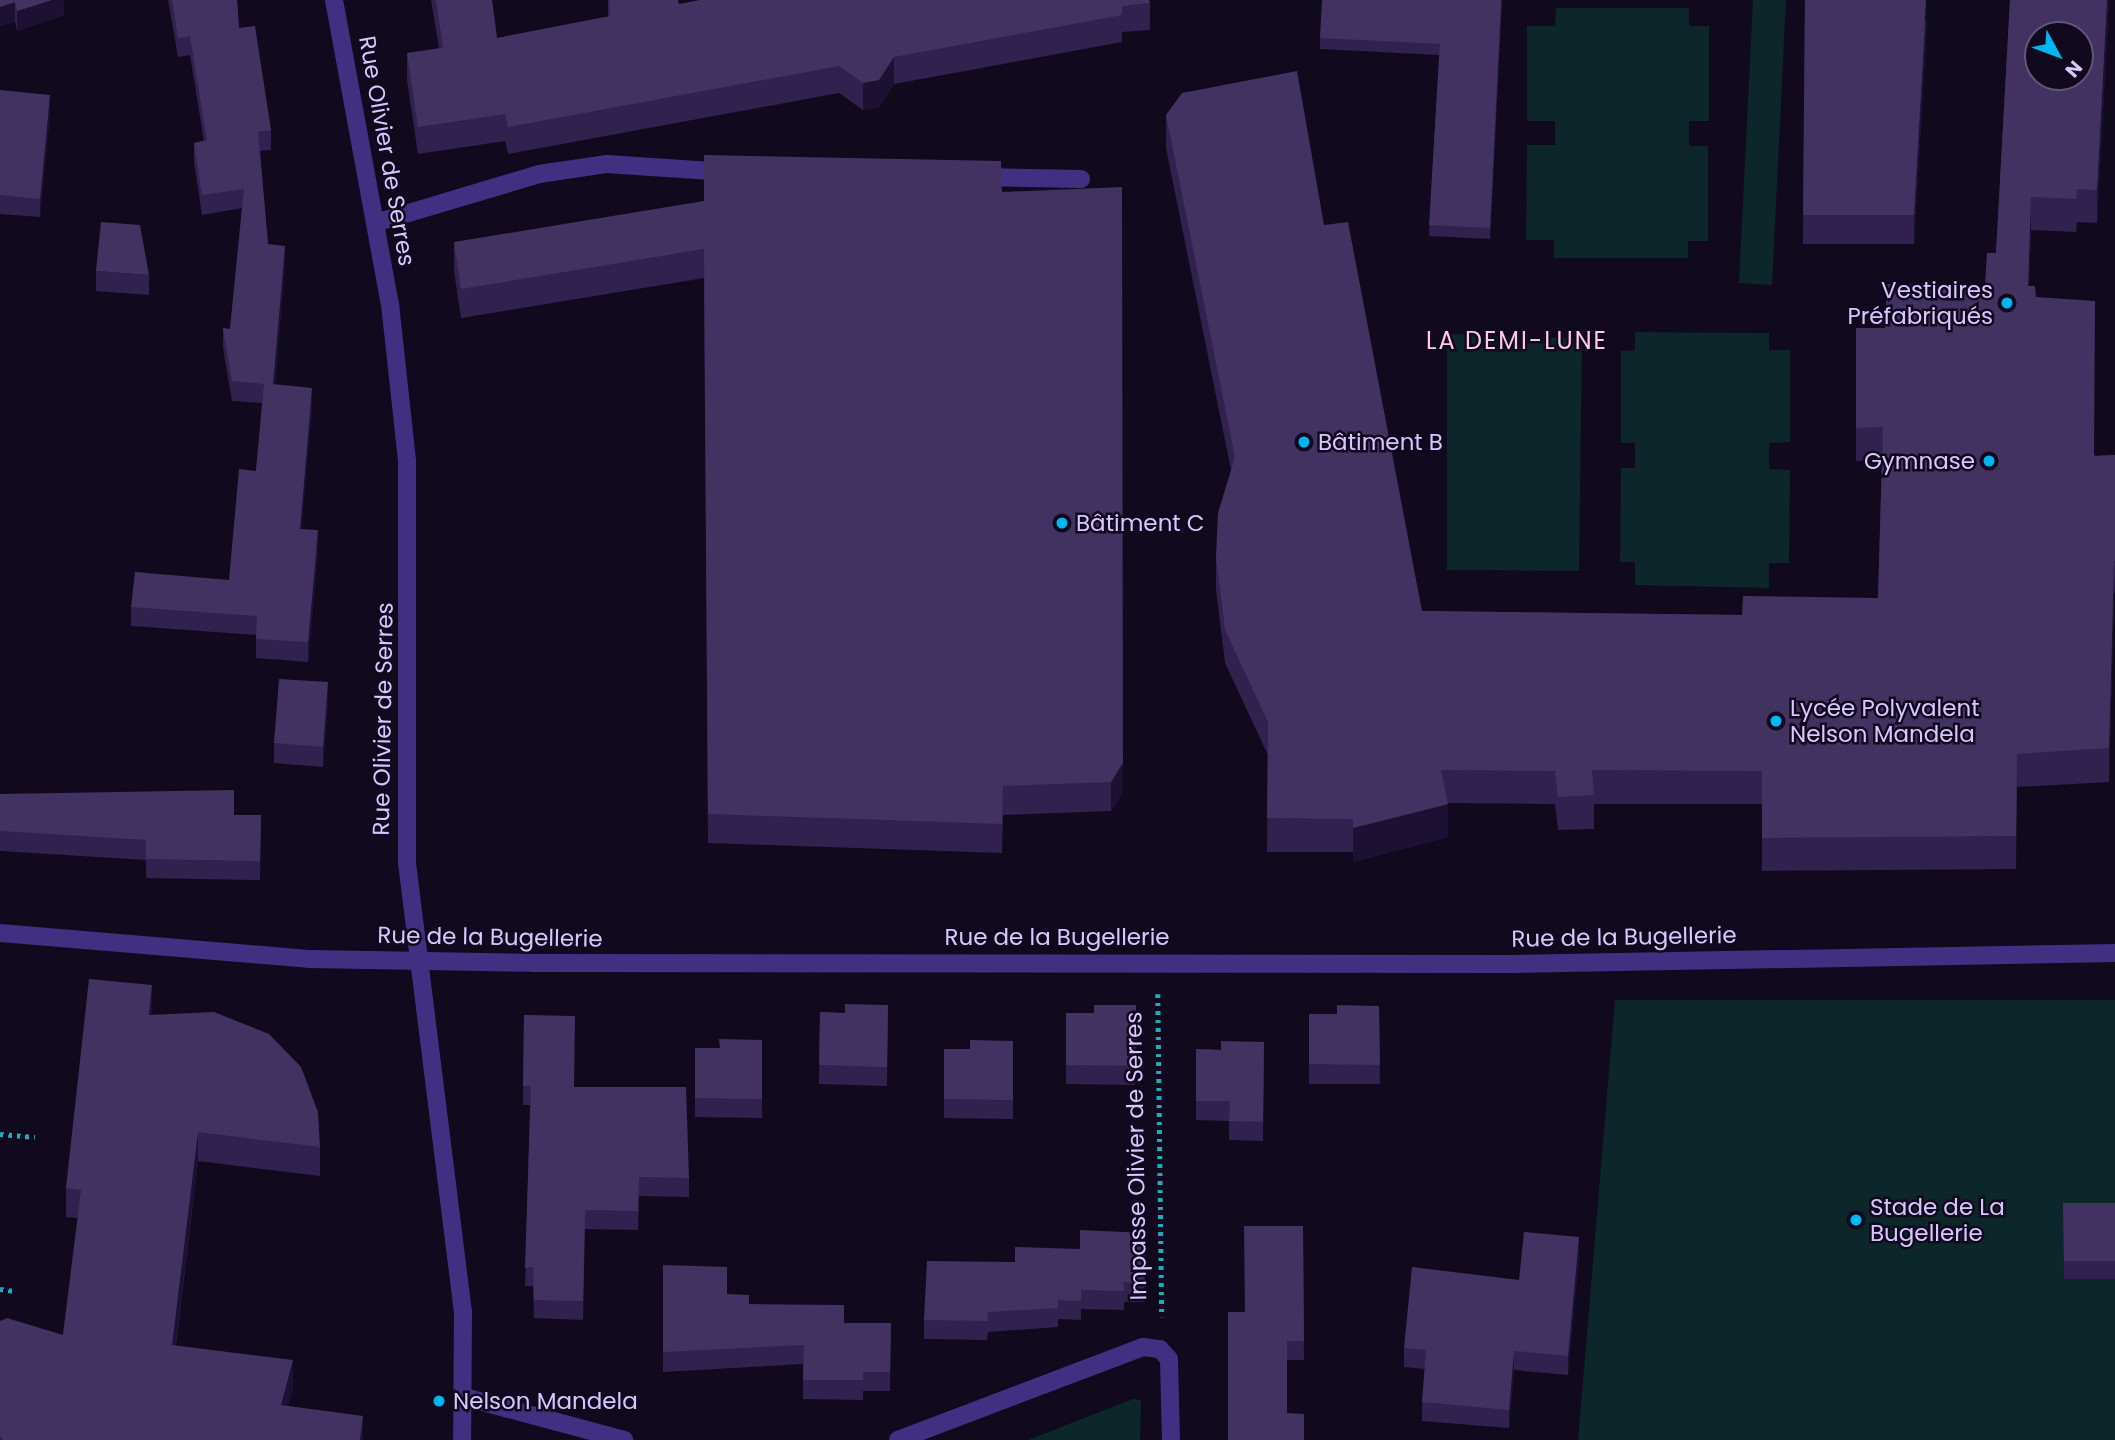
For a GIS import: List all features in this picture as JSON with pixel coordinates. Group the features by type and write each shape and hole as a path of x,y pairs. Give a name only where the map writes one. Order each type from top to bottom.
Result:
{"street":[{"name":"Rue Olivier de Serres","path":"334,0 375,223 407,461 407,863 417,961 463,1311 462,1440"},
{"path":"375,223 539,174 607,164 751,173"},
{"path":"957,176 1081,179"},
{"name":"Rue de la Bugellerie","path":"0,933 417,961 1513,964 2115,953"},
{"path":"898,1440 1133,1348 1153,1347 1169,1359 1171,1440"},
{"path":"464,1397 624,1440"}],"path":[{"name":"Impasse Olivier de Serres","path":"1153,1347 1163,1312 1158,961"},
{"path":"0,1134 35,1137"},
{"path":"0,1289 15,1291"}],"green space":[{"path":"1753,0 1786,0 1772,285 1739,283"},
{"path":"1556,8 1689,8 1689,26 1709,26 1709,121 1689,121 1689,146 1708,146 1708,241 1688,241 1688,258 1554,258 1554,240 1526,240 1527,145 1555,145 1555,121 1527,121 1527,26 1555,26"},
{"path":"1635,332 1769,333 1769,350 1790,350 1790,442 1769,443 1769,469 1790,470 1789,563 1769,563 1769,588 1635,585 1635,562 1620,562 1621,468 1635,468 1635,443 1621,443 1621,351 1635,350"},
{"path":"1447,334 1582,339 1579,571 1447,570"},
{"name":"Stade de La Bugellerie","path":"1615,1000 2115,1000 2115,1440 1578,1440"},
{"path":"1133,1399 1141,1400 1140,1440 1028,1440"}],"building":[{"path":"0,0 52,0 17,11 15,2 0,7"},
{"path":"172,0 237,0 239,28 255,26 271,130 258,132 268,244 285,246 273,384 312,388 300,529 318,530 308,642 256,639 257,616 131,607 135,572 229,580 239,469 256,471 264,384 232,381 223,328 230,329 244,189 202,195 194,143 207,140 190,36 178,38"},
{"path":"436,0 492,0 497,38 610,16 609,0 678,0 679,4 700,0 1149,0 1150,3 1122,6 1122,15 894,57 879,80 863,83 839,66 508,127 505,114 418,127 407,53 443,48"},
{"path":"1322,0 1501,0 1490,228 1429,225 1440,44 1320,38"},
{"path":"1805,0 1926,0 1914,215 1803,215"},
{"path":"2010,0 2107,0 2097,190 2077,189 2076,199 2031,197 2028,286 2035,286 2036,297 2095,301 2094,456 2115,455 2115,561 2109,748 2017,754 2016,836 1762,838 1762,771 1592,770 1594,795 1558,797 1555,771 1441,770 1448,804 1353,828 1353,819 1267,818 1268,722 1225,630 1216,557 1218,513 1235,457 1166,115 1182,93 1297,71 1324,225 1348,222 1422,611 1742,615 1743,596 1878,598 1883,427 1856,428 1856,328 1885,328 1887,284 1985,285 1987,253 1996,253"},
{"path":"0,90 50,95 40,199 0,195"},
{"path":"704,155 1001,161 1002,192 1122,187 1123,763 1111,782 1003,786 1002,824 708,814 704,249 461,289 454,242 704,201"},
{"path":"101,222 140,225 149,275 96,271"},
{"path":"279,679 328,682 323,747 274,743"},
{"path":"234,790 234,815 261,815 260,861 146,859 146,840 0,831 0,794"},
{"path":"89,979 152,985 149,1015 214,1012 269,1034 301,1067 318,1112 320,1147 198,1132 172,1345 293,1360 281,1405 363,1416 360,1440 3,1440 0,1435 0,1321 7,1318 63,1335 81,1190 66,1188"},
{"path":"845,1004 888,1005 887,1067 819,1065 820,1012 845,1013"},
{"path":"1094,1005 1136,1005 1135,1066 1066,1065 1066,1013 1094,1013"},
{"path":"1337,1005 1379,1006 1380,1065 1309,1064 1309,1014 1337,1014"},
{"path":"524,1015 575,1016 574,1087 686,1087 689,1178 639,1177 638,1211 585,1210 583,1301 534,1300 533,1267 525,1268 531,1086 523,1086"},
{"path":"719,1039 762,1040 762,1099 695,1098 695,1048 720,1048"},
{"path":"970,1040 1013,1041 1013,1100 944,1099 944,1049 970,1049"},
{"path":"1221,1041 1264,1042 1263,1122 1229,1121 1230,1101 1196,1101 1196,1049 1221,1050"},
{"path":"2063,1203 2115,1203 2115,1261 2064,1261"},
{"path":"1244,1226 1303,1226 1304,1341 1287,1341 1287,1413 1304,1414 1304,1440 1228,1440 1228,1312 1245,1312"},
{"path":"1080,1230 1146,1233 1144,1283 1123,1282 1124,1291 1081,1290 1081,1301 1058,1300 1058,1308 988,1312 987,1321 924,1320 927,1261 1015,1262 1015,1247 1080,1249"},
{"path":"1524,1232 1579,1237 1568,1356 1514,1351 1509,1410 1422,1402 1426,1350 1404,1348 1412,1267 1519,1280"},
{"path":"663,1265 727,1267 727,1294 749,1295 749,1304 844,1305 844,1323 891,1323 890,1372 863,1372 863,1380 803,1380 804,1345 663,1352"}],"place":[{"name":"Vestiaires Préfabriqués","path":"2007,303"},
{"name":"Bâtiment B","path":"1304,442"},
{"name":"Gymnase","path":"1989,461"},
{"name":"Bâtiment C","path":"1062,523"},
{"name":"Lycée Polyvalent Nelson Mandela","path":"1776,721"},
{"name":"Stade de La Bugellerie","path":"1856,1220"},
{"name":"Nelson Mandela","path":"439,1401"}],"district":[{"name":"LA DEMI-LUNE","path":"1517,341"}]}
